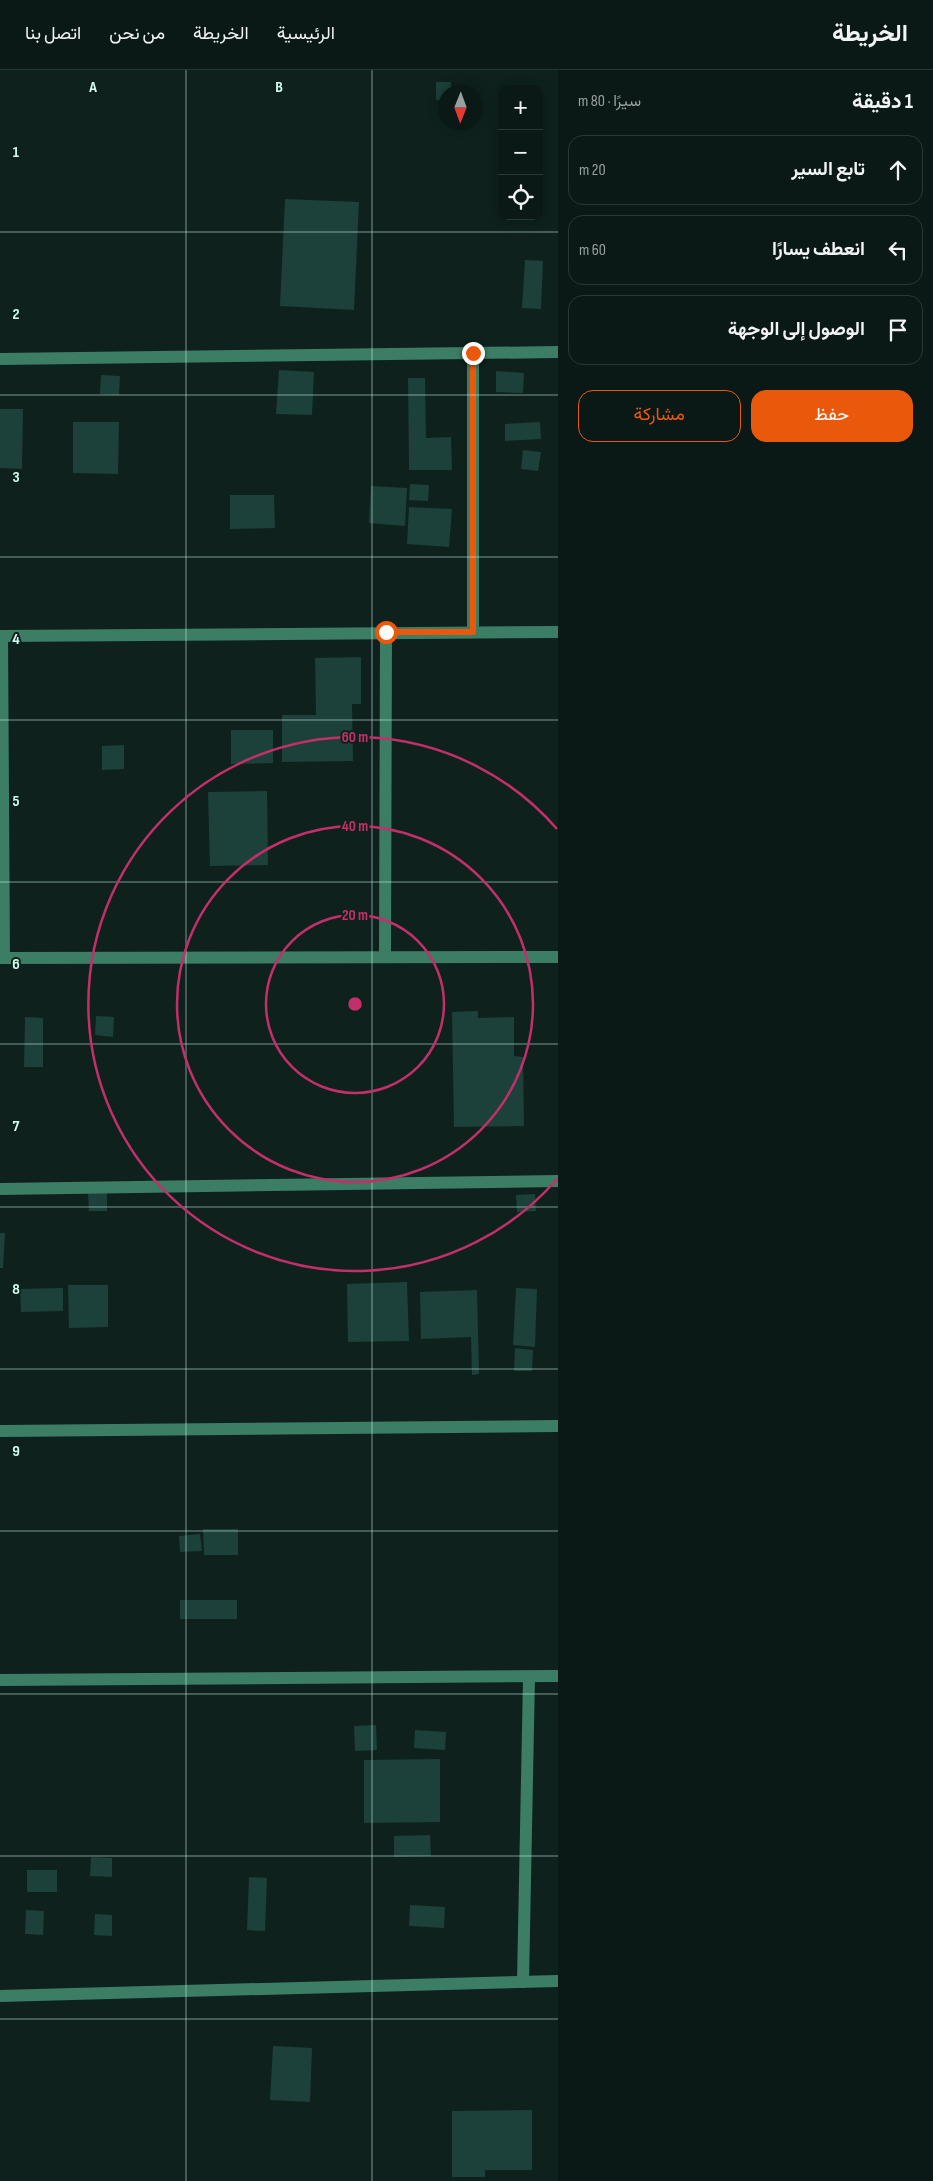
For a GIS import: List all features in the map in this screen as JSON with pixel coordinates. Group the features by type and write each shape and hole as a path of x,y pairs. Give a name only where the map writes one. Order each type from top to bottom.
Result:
{"street":[{"path":"0,360 558,352"},
{"path":"473,353 473,632"},
{"path":"385,957 386,632"},
{"path":"558,632 1,636 2,958 558,956"},
{"path":"0,1189 558,1181"},
{"path":"0,1431 558,1426"},
{"path":"523,1982 529,1676"},
{"path":"0,1680 558,1676"},
{"path":"0,1996 558,1981"}],"building":[{"path":"436,82 451,82 451,85 438,85 438,100 436,100"},
{"path":"285,199 359,202 354,310 280,306"},
{"path":"525,260 543,261 541,309 522,308"},
{"path":"279,370 314,372 312,415 276,414"},
{"path":"496,371 524,373 523,393 496,392"},
{"path":"101,375 120,376 119,395 100,394"},
{"path":"408,378 425,378 426,438 451,437 452,470 409,470"},
{"path":"0,409 23,409 22,469 0,468"},
{"path":"73,422 119,422 118,474 73,473"},
{"path":"540,422 541,439 505,441 505,424"},
{"path":"523,450 541,452 538,471 521,469"},
{"path":"410,484 429,485 428,501 409,500"},
{"path":"371,486 407,488 405,526 369,523"},
{"path":"230,495 274,495 275,528 230,529"},
{"path":"409,507 452,509 449,547 407,544"},
{"path":"361,657 361,704 352,704 353,761 282,762 282,715 316,715 315,658"},
{"path":"231,730 273,730 273,763 231,764"},
{"path":"124,745 124,769 102,770 102,746"},
{"path":"267,791 268,865 210,866 208,792"},
{"path":"478,1011 478,1018 514,1017 514,1056 523,1057 524,1126 454,1127 452,1012"},
{"path":"96,1016 114,1017 113,1037 95,1035"},
{"path":"25,1017 43,1018 43,1067 24,1067"},
{"path":"107,1192 107,1211 89,1211 88,1193"},
{"path":"535,1194 536,1211 517,1212 516,1195"},
{"path":"0,1233 5,1233 3,1268 0,1268"},
{"path":"407,1282 409,1341 348,1342 347,1284"},
{"path":"68,1285 108,1285 108,1327 69,1328"},
{"path":"63,1288 63,1311 21,1312 20,1289"},
{"path":"516,1288 537,1289 535,1347 513,1345"},
{"path":"477,1290 479,1374 472,1375 471,1337 421,1339 420,1292"},
{"path":"515,1348 533,1350 532,1371 514,1371"},
{"path":"203,1529 238,1529 238,1555 204,1555"},
{"path":"200,1534 202,1551 180,1552 179,1536"},
{"path":"180,1600 237,1600 237,1619 180,1619"},
{"path":"376,1725 377,1750 355,1751 354,1726"},
{"path":"415,1730 446,1732 445,1750 414,1748"},
{"path":"440,1759 440,1822 364,1823 364,1760"},
{"path":"430,1835 431,1856 394,1857 394,1836"},
{"path":"91,1857 112,1858 112,1877 90,1876"},
{"path":"27,1870 57,1870 57,1892 27,1892"},
{"path":"249,1877 267,1878 265,1931 247,1930"},
{"path":"410,1905 445,1907 444,1928 409,1926"},
{"path":"26,1910 44,1911 43,1935 25,1934"},
{"path":"95,1914 112,1915 112,1936 94,1935"},
{"path":"273,2046 312,2048 310,2102 270,2100"},
{"path":"532,2110 532,2170 485,2170 485,2177 452,2177 452,2111"}],"route":[{"path":"386,632 473,632 473,353"}]}
